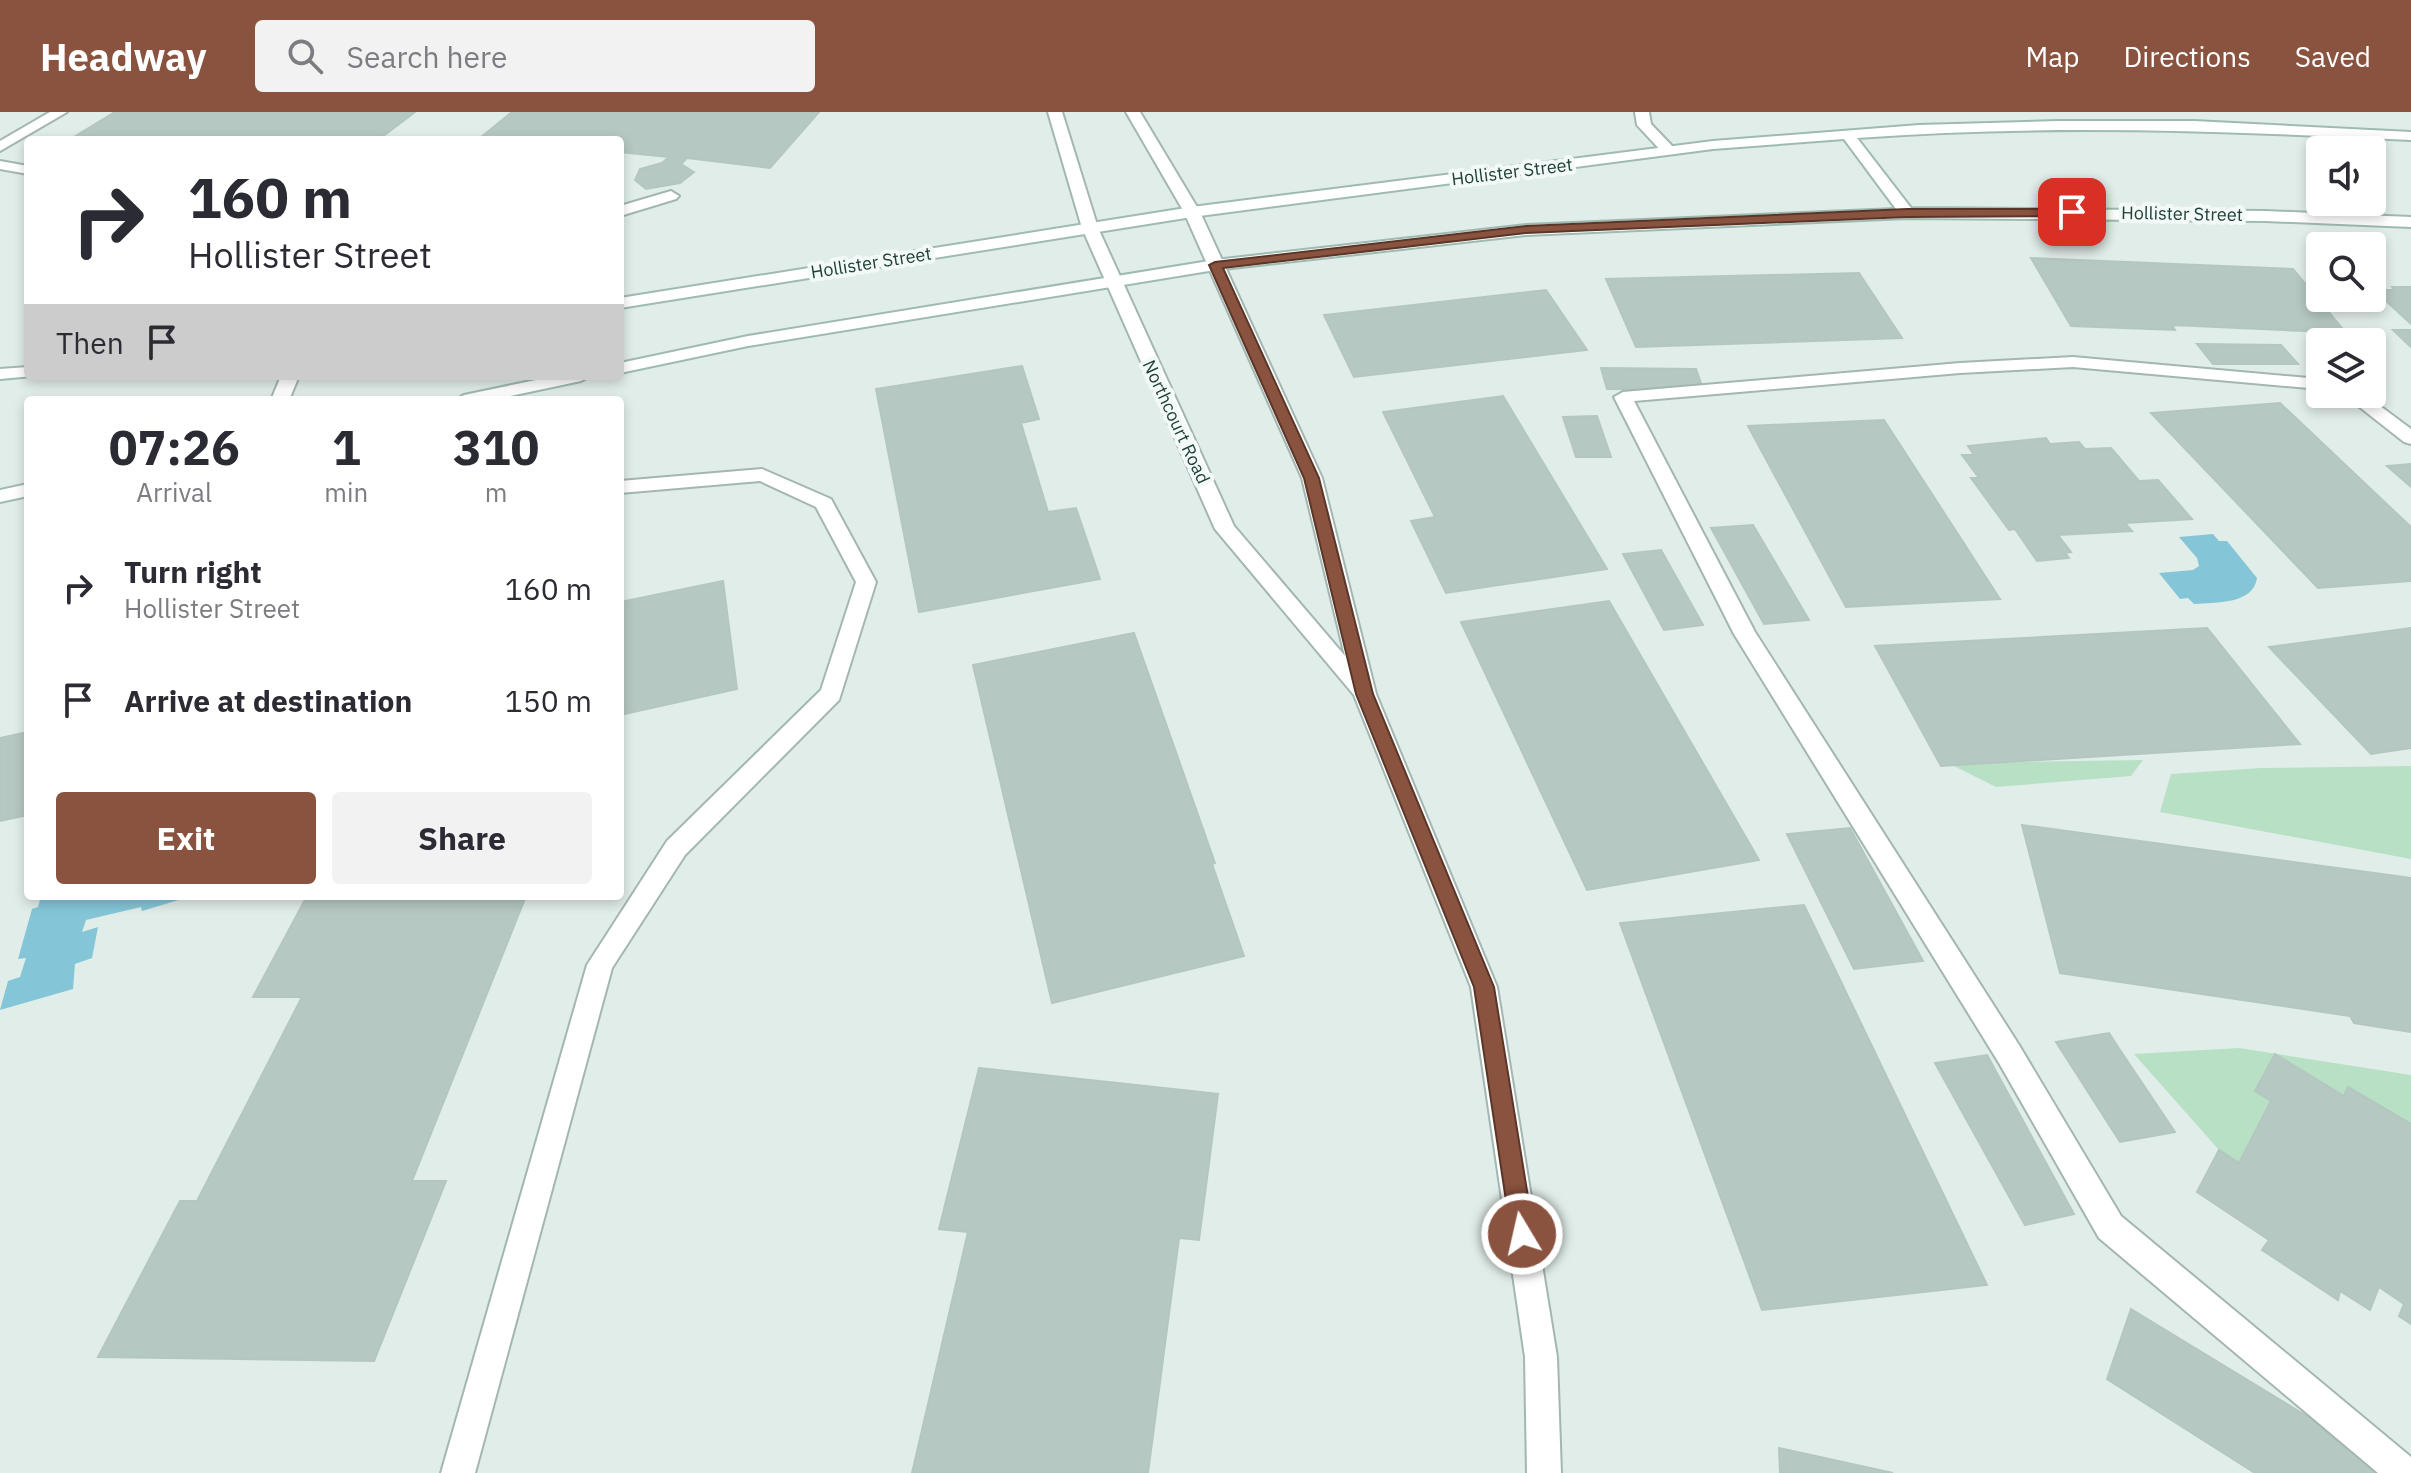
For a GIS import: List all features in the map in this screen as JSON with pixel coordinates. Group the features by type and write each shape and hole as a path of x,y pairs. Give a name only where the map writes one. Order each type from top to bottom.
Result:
{"main road":[{"path":"0,147 60,112"},
{"name":"Northcourt Road","path":"1055,112 1090,228 1225,529 1365,694"},
{"name":"Northcourt Road","path":"1133,112 1192,212 1312,478 1365,694 1484,987 1541,1357 1544,1473"},
{"path":"1642,112 1644,125 1669,151"},
{"name":"Hollister Street","path":"624,302 1192,212 1669,151 1847,134 2058,125 2194,125 2411,136"},
{"path":"1847,134 1907,213"},
{"path":"0,165 24,169"},
{"path":"624,210 671,196"},
{"name":"Hollister Street","path":"624,367 748,341 1215,265 1526,230 1907,213 2265,216 2411,222"},
{"path":"2306,383 2073,362 1960,368 1623,397 1745,634 2009,1054 2110,1227 2404,1473"},
{"path":"0,374 24,372"},
{"path":"484,396 562,380"},
{"path":"2371,408 2411,438"},
{"path":"458,1473 600,965 676,848 831,694 866,582 824,503 762,475 624,487"},
{"path":"0,496 24,491"}],"green space":[{"path":"2143,760 2131,776 1996,787 1948,763"},
{"path":"2411,766 2411,859 2160,812 2171,774 2261,768"},
{"path":"2239,1048 2411,1075 2411,1124 2349,1088 2344,1096 2256,1091 2271,1101 2239,1163 2219,1150 2134,1054"}],"water":[{"path":"2213,534 2219,541 2227,541 2257,578 2254,587 2241,598 2222,602 2194,604 2188,598 2180,599 2159,573 2193,570 2199,566 2197,558 2179,537"},
{"path":"40,900 179,900 142,911 141,907 86,920 82,932 98,927 92,958 75,964 73,989 0,1010 8,981 20,977 26,958 18,959 32,909 38,907"}],"building":[{"path":"115,112 415,112 383,136 76,136"},
{"path":"512,112 819,112 770,168 687,158 681,164 694,172 680,183 646,189 635,180 640,169 662,163 669,157 624,152 624,136 482,136"},
{"path":"2031,258 2293,269 2306,285 2306,312 2329,312 2342,328 2306,328 2306,331 2172,325 2175,330 2071,326"},
{"path":"1859,273 1902,338 1636,347 1606,279"},
{"path":"2392,287 2411,287 2411,324 2386,301 2386,290 2394,290"},
{"path":"1546,290 1587,350 1354,377 1324,315"},
{"path":"2393,330 2411,330 2411,347"},
{"path":"2197,344 2281,345 2298,364 2213,364"},
{"path":"1022,366 1039,419 1021,423 1048,512 1076,508 1100,579 919,612 876,389"},
{"path":"1601,368 1696,369 1703,389 1607,389"},
{"path":"1503,396 1607,569 1446,593 1411,521 1435,517 1383,412"},
{"path":"2280,403 2411,527 2411,581 2318,588 2151,413"},
{"path":"1597,416 1611,457 1576,457 1563,417"},
{"path":"1884,420 2000,599 1846,607 1748,426"},
{"path":"2046,438 2050,444 2079,442 2085,449 2111,448 2139,481 2158,480 2192,519 2125,523 2132,531 2058,535 2071,552 2065,553 2069,558 2037,561 2015,529 2009,530 1971,478 1979,478 1962,455 1974,455 1968,446"},
{"path":"2411,464 2411,487 2387,466"},
{"path":"1753,525 1809,620 1764,624 1711,528"},
{"path":"1661,550 1703,625 1664,630 1623,554"},
{"path":"723,581 737,689 624,714 624,601"},
{"path":"1609,601 1759,860 1587,890 1461,622"},
{"path":"2207,628 2300,744 1941,766 1875,646"},
{"path":"2411,628 2411,748 2371,754 2269,647"},
{"path":"1134,633 1215,863 1212,864 1244,956 1052,1003 973,665"},
{"path":"24,733 24,816 0,821 0,738"},
{"path":"2022,825 2411,878 2411,1032 2354,1023 2350,1016 2060,973"},
{"path":"1850,828 1923,961 1854,969 1787,834"},
{"path":"305,900 524,900 412,1181 446,1181 374,1361 98,1357 180,1201 197,1201 302,997 253,997"},
{"path":"1804,905 1987,1285 1762,1310 1620,923"},
{"path":"2109,1033 2175,1132 2120,1142 2056,1042"},
{"path":"2275,1054 2344,1096 2348,1087 2411,1124 2411,1324 2399,1316 2404,1304 2379,1287 2370,1310 2340,1291 2338,1300 2262,1250 2269,1240 2197,1192 2219,1150 2239,1163 2271,1101 2255,1091"},
{"path":"1987,1055 2074,1214 2025,1225 1935,1063"},
{"path":"979,1068 1218,1094 1199,1240 1179,1238 1148,1473 912,1473 968,1232 939,1229"},
{"path":"2131,1309 2379,1460 2376,1473 2255,1473 2107,1379"},
{"path":"1779,1448 1893,1473 1780,1473"}],"route":[{"path":"1522,1234 1484,987 1365,694 1312,478 1215,265 1526,230 1907,213 2072,212"}]}
